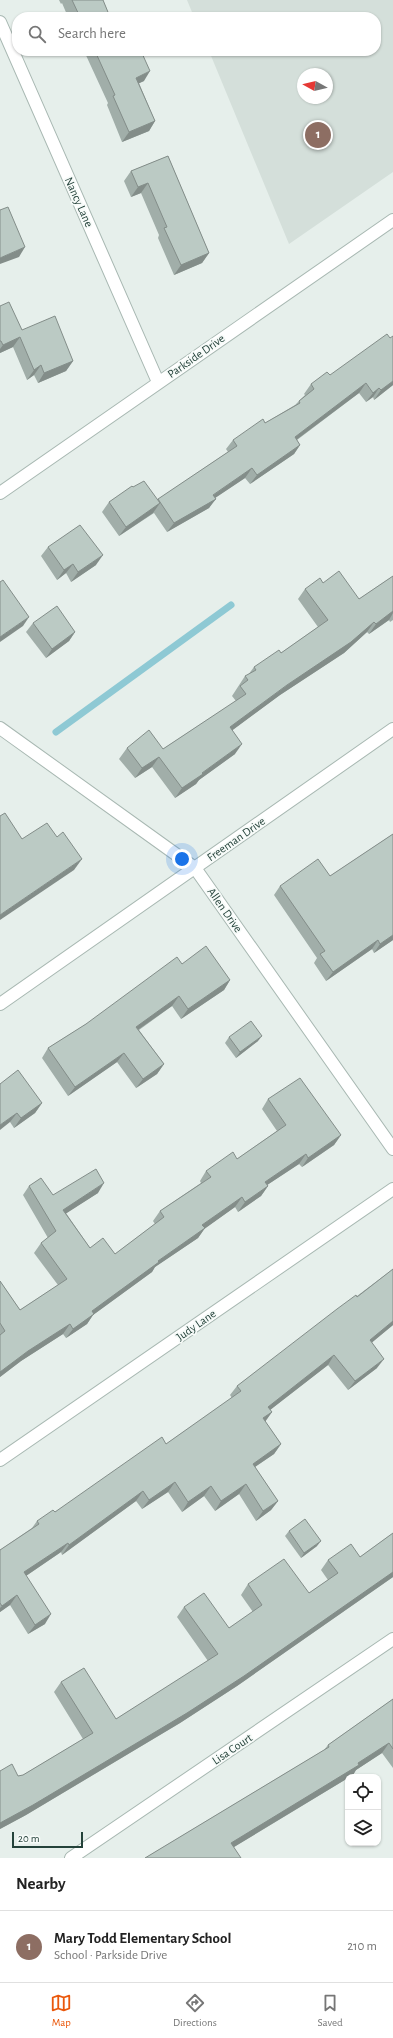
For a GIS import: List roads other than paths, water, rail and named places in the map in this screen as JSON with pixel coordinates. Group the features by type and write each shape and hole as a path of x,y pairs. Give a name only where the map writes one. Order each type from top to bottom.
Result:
{"street":[{"name":"Nancy Lane","path":"0,22 12,49"},
{"name":"Nancy Lane","path":"15,56 158,382"},
{"name":"Parkside Drive","path":"0,493 393,220"},
{"name":"Allen Drive","path":"0,728 195,868 393,1149"},
{"name":"Freeman Drive","path":"0,1004 393,729"},
{"name":"Judy Lane","path":"0,1460 393,1190"},
{"name":"Lisa Court","path":"71,1858 393,1639"}],"waterway":[{"path":"56,732 231,605"}],"place":[{"name":"Mary Todd Elementary School","path":"318,135"}]}
